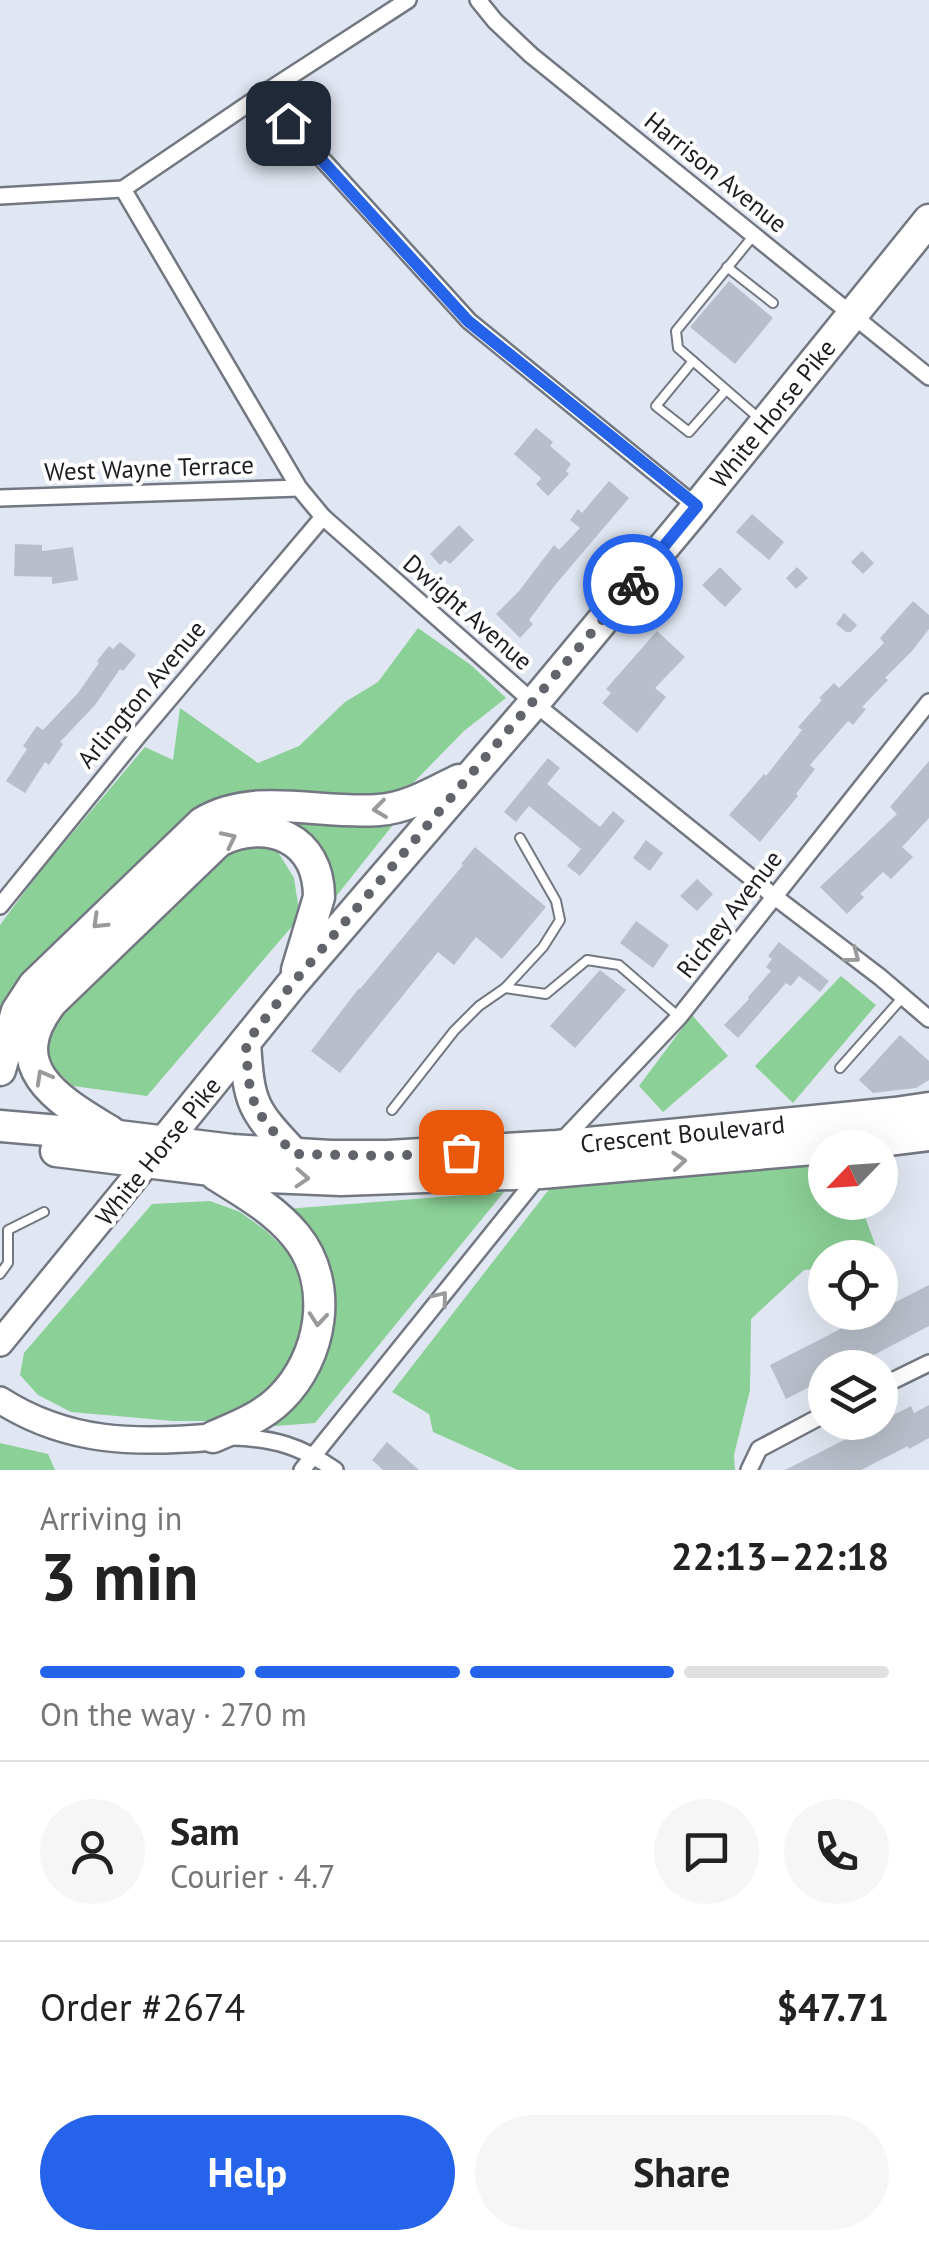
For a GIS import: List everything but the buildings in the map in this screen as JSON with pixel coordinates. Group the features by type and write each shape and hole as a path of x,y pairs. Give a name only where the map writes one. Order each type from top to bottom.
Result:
{"highway":[{"name":"White Horse Pike","path":"157,1152 293,983 534,703 929,220"},
{"path":"0,1070 17,1011 34,985 202,823 223,812 266,806 383,810 418,800 471,775"},
{"path":"157,1152 118,1136 64,1104 47,1088 36,1067 33,1046 34,1032 52,1002 211,848 234,834 261,829 281,834 304,851 319,886 317,909 293,983"},
{"path":"246,1043 247,1077 256,1112 294,1154"},
{"name":"Crescent Boulevard","path":"157,1152 232,1150 388,1156 558,1146 929,1108"},
{"path":"0,1126 118,1136"},
{"name":"Crescent Boulevard","path":"898,1139 929,1135"},
{"path":"0,1146 157,1152"},
{"name":"Crescent Boulevard","path":"157,1152 205,1168 268,1177 340,1180 541,1174 808,1150"},
{"path":"205,1168 283,1222 308,1256 320,1294 317,1333 306,1365 292,1386 260,1414 213,1437"}],"main road":[{"name":"White Horse Pike","path":"0,1342 157,1152"},
{"path":"0,1400 40,1422 83,1435 159,1442 213,1437"}],"street":[{"path":"0,196 123,190 408,0"},
{"name":"Harrison Avenue","path":"478,0 531,55 929,377"},
{"path":"263,94 468,321 697,506"},
{"name":"Dwight Avenue","path":"123,190 299,488 323,517 534,703 929,1019"},
{"name":"West Wayne Terrace","path":"0,498 299,488"},
{"name":"Arlington Avenue","path":"0,906 323,517"},
{"name":"Richey Avenue","path":"558,1146 679,1017 929,702"},
{"path":"302,1470 541,1174"},
{"path":"898,1379 929,1364"},
{"path":"748,1470 760,1449 808,1423"},
{"path":"213,1437 257,1438 290,1445 335,1470"}],"lane":[{"path":"754,234 676,331 678,348 765,423"},
{"path":"728,267 773,303"},
{"path":"693,361 656,406 689,432 726,390"},
{"path":"392,1110 454,1031 505,988 544,947 560,920 556,901 520,838"},
{"path":"505,988 546,994 588,960 619,965 679,1017"},
{"path":"840,1068 903,996"},
{"path":"8,1230 44,1212"},
{"path":"0,1224 8,1230"},
{"path":"0,1274 8,1263 8,1230"}],"green space":[{"path":"418,628 471,665 506,698 464,731 413,783 372,800 223,803 175,828 5,998 0,1013 0,925 145,747 173,760 180,708 258,763 299,746 345,702 378,682"},
{"path":"282,818 396,821 330,904"},
{"path":"273,844 294,878 300,917 147,1096 73,1086 47,1062 52,1026 232,850"},
{"path":"841,976 876,1005 793,1103 755,1066"},
{"path":"692,1015 728,1056 663,1112 639,1086"},
{"path":"808,1164 808,1220 866,1220 873,1240 808,1240 808,1270 751,1319 750,1390 734,1455 735,1470 518,1470 433,1432 429,1414 392,1392 550,1188"},
{"path":"504,1192 315,1423 262,1427 323,1355 286,1209"},
{"path":"210,1201 240,1212 265,1230 286,1250 302,1276 308,1336 290,1368 267,1393 242,1410 211,1421 71,1412 38,1395 20,1375 24,1353 152,1204"},
{"path":"0,1443 48,1454 55,1470 0,1470"}],"way so far":[{"path":"461,1152 388,1156 294,1154 256,1112 247,1077 246,1043 633,584"}],"route":[{"path":"288,123 468,321 697,506 633,584"}]}
